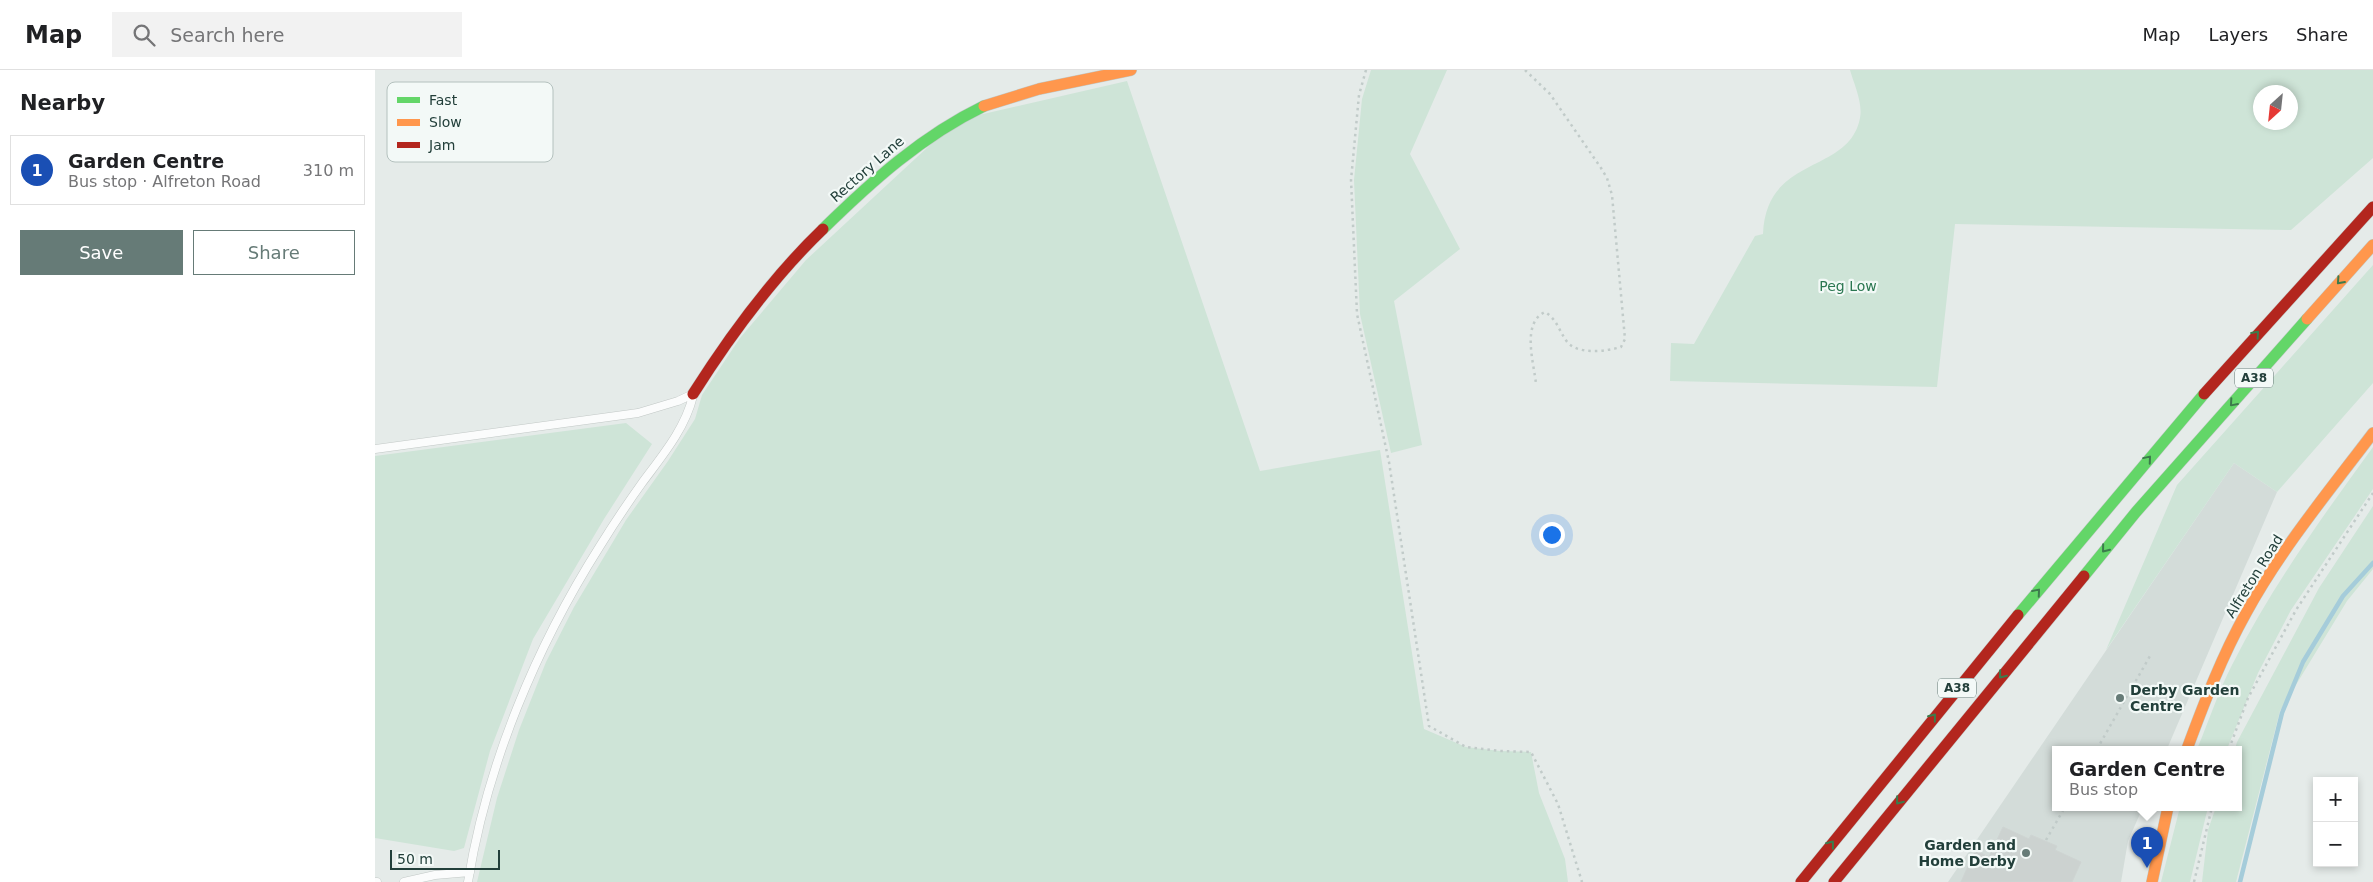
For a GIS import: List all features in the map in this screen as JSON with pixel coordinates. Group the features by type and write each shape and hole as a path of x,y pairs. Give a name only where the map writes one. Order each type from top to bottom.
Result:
{"main road":[{"name":"Rectory Lane","path":"693,394 736,329 779,274 843,209 935,132 987,106 1024,93 1131,70"},
{"path":"2317,266 2367,197"},
{"name":"A38","path":"1801,882 1939,711 2117,496 2317,266 2373,207"},
{"name":"A38","path":"1834,882 2136,512 2373,245"},
{"name":"Alfreton Road","path":"2188,746 2201,708 2232,639 2276,565 2373,433"},
{"path":"2152,882 2167,811"}],"lane":[{"path":"375,449 638,413 678,401 693,394"},
{"path":"468,882 482,819 495,775 513,722 546,642 600,546 689,413 693,394"},
{"path":"404,882 435,875 470,872"}],"path":[{"path":"1366,70 1359,95 1351,180 1357,314 1389,462 1429,726 1466,747 1531,752 1558,804 1581,882"},
{"path":"1525,70 1550,94 1607,178 1613,195 1625,339 1621,347 1612,349 1579,349 1569,343 1554,317 1545,312 1537,316 1531,336 1536,384"},
{"path":"2230,746 2249,698 2296,610 2373,493"},
{"path":"2099,746 2150,656"},
{"path":"2046,840 2063,811"},
{"path":"2195,882 2211,811"}],"shaded area":[{"name":"Derby Garden Centre","path":"2234,463 2277,492 2168,746 2052,746 2052,811 2141,811 2128,841 2121,882 1948,882"}],"green space":[{"path":"1371,70 1447,70 1410,154 1460,249 1394,301 1422,445 1391,453 1360,314 1354,180 1362,99"},
{"name":"Peg Low","path":"1850,70 2373,70 2373,158 2291,230 1955,224 1937,387 1670,381 1671,343 1694,344 1755,236 1763,234 1768,208 1778,190 1792,177 1841,149 1853,136 1861,112"},
{"path":"1127,81 1260,471 1380,450 1424,729 1466,747 1531,752 1539,793 1565,859 1568,882 477,882 497,798 519,730 546,662 574,607 626,520 695,419 702,395 740,338 806,260 957,120"},
{"path":"2373,265 2373,383 2277,492 2234,463 2106,650 2177,485"},
{"path":"626,423 652,444 604,519 533,639 490,751 464,848 454,851 375,838 375,456"},
{"path":"2373,447 2373,489 2291,610 2258,673 2228,746 2198,746 2227,675 2247,636 2316,526"},
{"path":"2373,506 2373,569 2347,601 2280,711 2236,882 2202,882 2208,830 2215,811 2242,811 2242,746 2236,746 2237,742 2319,588"},
{"path":"2179,811 2207,811 2190,882 2161,882"}],"building":[{"name":"Garden and Home Derby","path":"2003,827 2029,839 2031,835 2057,846 2055,850 2081,862 2072,882 1961,882 1975,850 1989,857"}],"waterway":[{"path":"2240,882 2282,713 2303,662 2343,596 2373,563"}],"traffic: fast":[{"path":"823,229 879,177 919,145 961,118 984,106"},
{"path":"2084,576 2136,512 2307,319"},
{"path":"2018,615 2204,394"}],"traffic: slow":[{"path":"984,106 1039,89 1131,70"},
{"path":"2307,319 2373,245"},
{"path":"2188,746 2221,663 2237,629 2260,589 2306,521 2373,433"},
{"path":"2152,882 2167,811"}],"traffic: jam":[{"path":"2204,394 2373,207"},
{"path":"693,394 753,307 823,229"},
{"path":"1834,882 2084,576"},
{"path":"1801,882 2018,615"}],"place":[{"name":"Derby Garden Centre","path":"2120,698"},
{"name":"Garden and Home Derby","path":"2026,853"},
{"name":"Garden Centre","path":"2147,868"}]}
